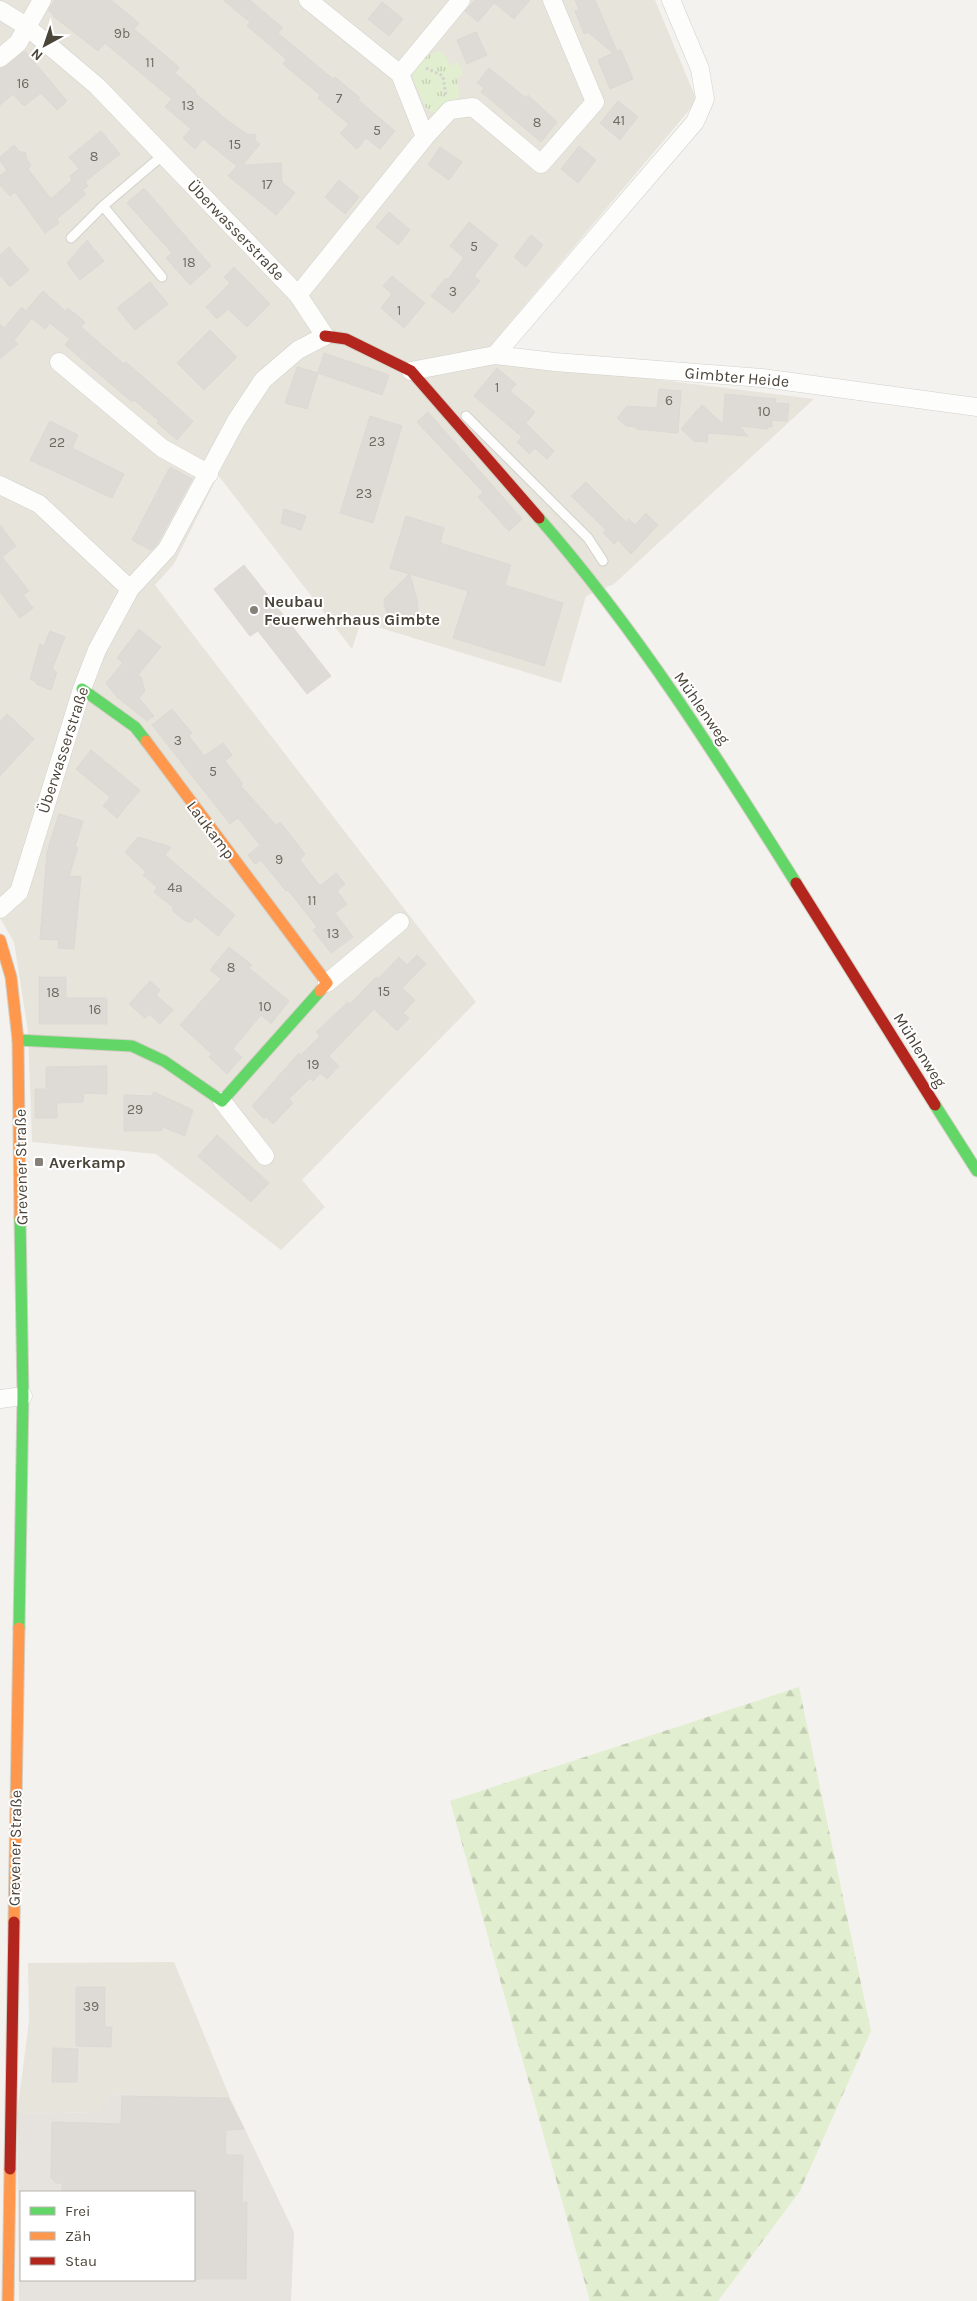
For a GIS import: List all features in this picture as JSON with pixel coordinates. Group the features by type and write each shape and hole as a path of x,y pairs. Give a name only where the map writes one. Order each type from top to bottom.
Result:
{"street":[{"path":"0,58 18,43 42,0"},
{"path":"308,0 400,74 425,137"},
{"path":"400,74 461,0"},
{"path":"298,295 425,137 450,110 473,107 541,164 595,102 552,0"},
{"path":"495,355 695,122 705,99 700,69 671,0"},
{"name":"Überwasserstraße","path":"0,10 26,26 98,86 298,295 325,336 298,350 263,380 236,421 167,549 130,589 97,650 82,689 19,892 0,909"},
{"name":"Mühlenweg","path":"325,336 346,339 411,371 544,523 603,595 712,749 977,1172"},
{"name":"Gimbter Heide","path":"411,371 495,355 555,362 762,378 977,407"},
{"path":"58,362 162,448 209,474"},
{"path":"0,484 38,504 130,589"},
{"name":"Laukamp","path":"82,689 135,727 327,983"},
{"path":"222,1101 327,983 400,922"},
{"name":"Grevener Straße","path":"0,940 6,953 13,988 18,1040 22,1166 23,1396 8,2301"},
{"path":"18,1040 132,1046 164,1061 222,1101 265,1156"},
{"path":"0,1399 23,1396"}],"lane":[{"path":"71,238 103,206 163,155"},
{"path":"103,206 162,277"},
{"path":"428,392 444,394"},
{"path":"458,408 588,538 602,561"}],"shaded area":[{"path":"0,0 655,0 697,101 487,350 489,359 814,399 614,584 586,596 561,683 361,622 352,649 218,475 174,564 155,585 476,1002 302,1180 325,1207 281,1250 156,1154 32,1142 28,1031 14,942 0,918"},
{"path":"174,1962 231,2100 110,2094 97,2112 17,2114 29,2021 28,1963"},
{"path":"110,2094 231,2100 294,2232 291,2301 19,2301 17,2114 97,2112"}],"green space":[{"path":"439,51 445,55 450,66 458,62 463,75 456,78 460,91 456,103 433,113 425,107 412,76 418,60"},
{"path":"799,1687 871,2031 800,2191 718,2301 590,2301 450,1801"}],"building":[{"path":"55,0 111,0 139,23 134,29 179,67 175,73 196,91 195,93 228,121 247,134 256,135 255,140 260,144 243,165 281,163 282,182 295,193 276,215 228,176 237,166 203,139 195,149 183,138 191,129 165,107 172,99 105,43 98,51 53,16 48,10"},
{"path":"223,0 250,0 283,28 278,33 333,79 335,77 360,98 358,100 395,131 380,149 366,138 357,149 349,142 340,133 349,124 318,98 320,95 283,64 286,59 247,26 250,22"},
{"path":"475,0 530,0 514,19 494,3 478,22 465,11"},
{"path":"575,0 595,0 617,51 621,50 633,79 610,89 598,60 613,53 588,32 584,34 575,11 579,10"},
{"path":"382,2 403,19 389,36 368,19"},
{"path":"476,32 487,55 467,64 457,40"},
{"path":"25,51 67,101 57,110 41,93 24,106 13,94 0,105 0,69"},
{"path":"489,68 526,98 528,95 557,122 541,142 481,92 484,88 477,83"},
{"path":"618,101 638,117 620,140 600,123"},
{"path":"101,131 120,154 85,182 88,186 82,190 86,194 57,219 59,223 45,233 15,192 10,196 0,185 0,176 7,170 0,161 0,157 14,145 20,152 26,152 26,158 31,165 28,169 51,199 72,180 70,176 79,169 69,157"},
{"path":"579,146 596,160 578,183 561,169"},
{"path":"440,147 462,162 449,180 428,165"},
{"path":"339,180 359,197 345,214 325,197"},
{"path":"144,188 211,266 190,285 166,258 172,253 127,203"},
{"path":"389,212 410,230 398,245 376,227"},
{"path":"469,222 498,245 474,276 480,281 453,313 431,296 446,278 448,279 464,258 450,246"},
{"path":"531,235 543,245 526,267 514,257"},
{"path":"87,240 104,261 80,280 67,263"},
{"path":"9,247 29,270 10,287 0,275 0,255"},
{"path":"234,267 270,304 247,327 228,309 217,319 206,307 230,283 224,277"},
{"path":"392,276 425,303 404,328 381,308 392,294 383,286"},
{"path":"150,282 168,304 135,330 117,308"},
{"path":"43,291 65,311 68,308 85,322 81,327 124,364 125,362 133,368 193,421 177,440 157,423 159,421 134,400 132,402 65,345 70,339 50,323 45,329 32,318 14,340 18,344 0,359 0,324 4,328 22,307 26,311"},
{"path":"210,330 237,357 204,390 177,363"},
{"path":"324,353 389,375 382,395 318,373"},
{"path":"297,367 318,373 307,409 285,403"},
{"path":"497,368 516,384 510,391 535,412 526,423 554,451 547,459 535,448 529,454 517,442 522,437 474,396"},
{"path":"659,389 681,391 678,433 636,429 636,427 626,426 617,418 627,406 657,408"},
{"path":"725,394 776,399 775,403 789,404 787,421 772,420 772,427 768,426 768,429 739,426 748,436 708,433 707,442 694,441 681,429 702,405 723,424"},
{"path":"428,412 522,519 509,531 478,497 483,492 417,422"},
{"path":"370,416 402,426 373,523 340,513"},
{"path":"50,421 78,435 72,448 124,474 112,498 30,460"},
{"path":"170,467 192,479 157,544 151,550 132,540"},
{"path":"586,482 626,522 629,519 635,525 646,513 658,525 631,554 618,540 614,544 603,533 606,530 571,496"},
{"path":"284,509 306,516 301,530 281,523"},
{"path":"406,516 444,528 440,543 511,565 505,585 563,603 544,666 453,638 468,591 410,574 418,610 411,619 405,621 399,622 389,617 384,606 384,599 409,574 390,568"},
{"path":"0,525 16,546 2,557 29,591 23,595 33,608 20,618 0,592"},
{"name":"Neubau Feuerwehrhaus Gimbte","path":"244,565 331,676 307,694 258,631 250,636 214,589"},
{"path":"139,629 161,647 138,675 141,677 145,691 139,698 154,716 147,721 117,697 106,683 123,663 117,658"},
{"path":"50,631 65,637 52,669 57,672 51,690 36,684 37,682 30,679 40,644 44,646"},
{"path":"172,709 192,733 189,736 204,756 223,743 232,755 225,761 243,784 241,786 276,825 280,822 305,854 300,860 320,886 336,873 345,884 337,891 347,904 335,913 353,937 331,953 313,930 317,927 288,890 286,891 261,860 255,864 248,855 260,845 238,818 230,824 152,725"},
{"path":"7,714 34,739 0,776 0,722"},
{"path":"91,750 140,790 117,818 103,806 110,797 76,769"},
{"path":"59,814 83,821 75,847 78,848 69,876 81,877 74,949 58,948 59,940 40,939 47,852"},
{"path":"138,837 171,847 165,855 235,915 218,936 195,917 190,923 182,919 172,910 174,908 154,892 157,887 143,875 146,872 125,852"},
{"path":"229,947 252,965 249,968 289,1001 271,1024 261,1015 233,1049 242,1057 227,1074 209,1057 212,1054 180,1025 221,979 210,970"},
{"path":"417,955 426,964 402,988 415,1000 403,1013 409,1018 397,1031 374,1009 329,1056 339,1066 327,1079 320,1073 313,1081 310,1078 289,1099 293,1103 273,1124 266,1117 264,1119 252,1106 299,1053 301,1055 320,1036 316,1032 348,1002 350,1004 376,977 378,979 399,957 407,965"},
{"path":"39,977 66,977 66,998 107,998 107,1024 39,1024"},
{"path":"150,981 160,990 156,995 173,1010 160,1024 149,1014 145,1018 129,1004"},
{"path":"107,1066 107,1094 84,1093 83,1102 57,1103 57,1118 35,1118 35,1089 46,1089 46,1067"},
{"path":"154,1092 193,1110 185,1136 163,1127 161,1131 124,1131 124,1095 152,1096"},
{"path":"217,1135 269,1183 251,1202 198,1156"},
{"path":"76,1987 105,1987 105,2027 112,2027 111,2047 76,2046"},
{"path":"53,2048 78,2049 77,2082 52,2082"},
{"path":"122,2096 228,2098 244,2129 226,2130 225,2155 243,2155 242,2202 247,2202 246,2279 195,2279 195,2191 62,2191 62,2183 56,2183 51,2178 52,2122 121,2124"}],"traffic: fast":[{"path":"539,518 643,649 706,742 796,883"},
{"path":"82,689 135,727 146,741"},
{"path":"18,1040 132,1046 164,1061 222,1101 320,991"},
{"path":"935,1105 977,1171"},
{"path":"19,1628 23,1396 20,1218"}],"traffic: slow":[{"path":"146,741 327,983 320,991"},
{"path":"0,940 11,977 18,1040 20,1218"},
{"path":"14,1922 19,1628"},
{"path":"8,2301 10,2169"}],"traffic: jam":[{"path":"325,336 346,339 411,371 539,518"},
{"path":"796,883 935,1105"},
{"path":"10,2169 14,1922"}],"place":[{"name":"Neubau Feuerwehrhaus Gimbte","path":"254,610"},
{"name":"Averkamp","path":"39,1162"}]}
